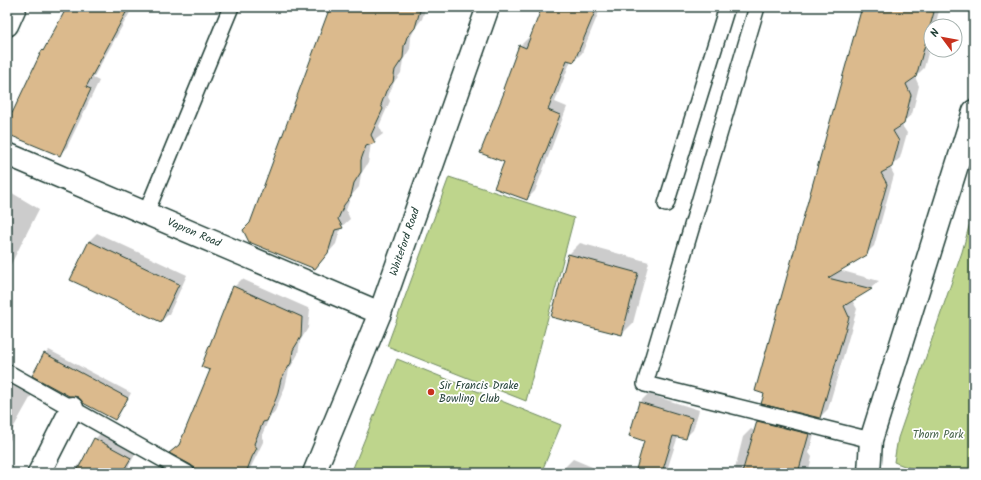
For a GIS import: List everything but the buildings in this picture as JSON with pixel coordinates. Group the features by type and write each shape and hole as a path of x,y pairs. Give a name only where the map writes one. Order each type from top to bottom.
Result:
{"street":[{"path":"7,25 15,7"},
{"name":"Whiteford Road","path":"314,473 380,313 488,7"},
{"path":"869,473 871,440 974,111"},
{"name":"Vapron Road","path":"7,154 380,313"},
{"path":"39,473 72,408"}],"lane":[{"path":"146,213 231,7"},
{"path":"666,204 727,7"},
{"path":"757,7 645,384 871,440"},
{"path":"7,372 72,408 166,468 187,473"}],"green space":[{"path":"449,177 574,218 526,401 387,346"},
{"name":"Thorn Park","path":"974,208 974,473 943,473 914,469 894,462 898,438 962,252"},
{"name":"Sir Francis Drake Bowling Club","path":"397,359 561,425 541,473 351,473"}],"place":[{"name":"Sir Francis Drake Bowling Club","path":"431,392"}]}
